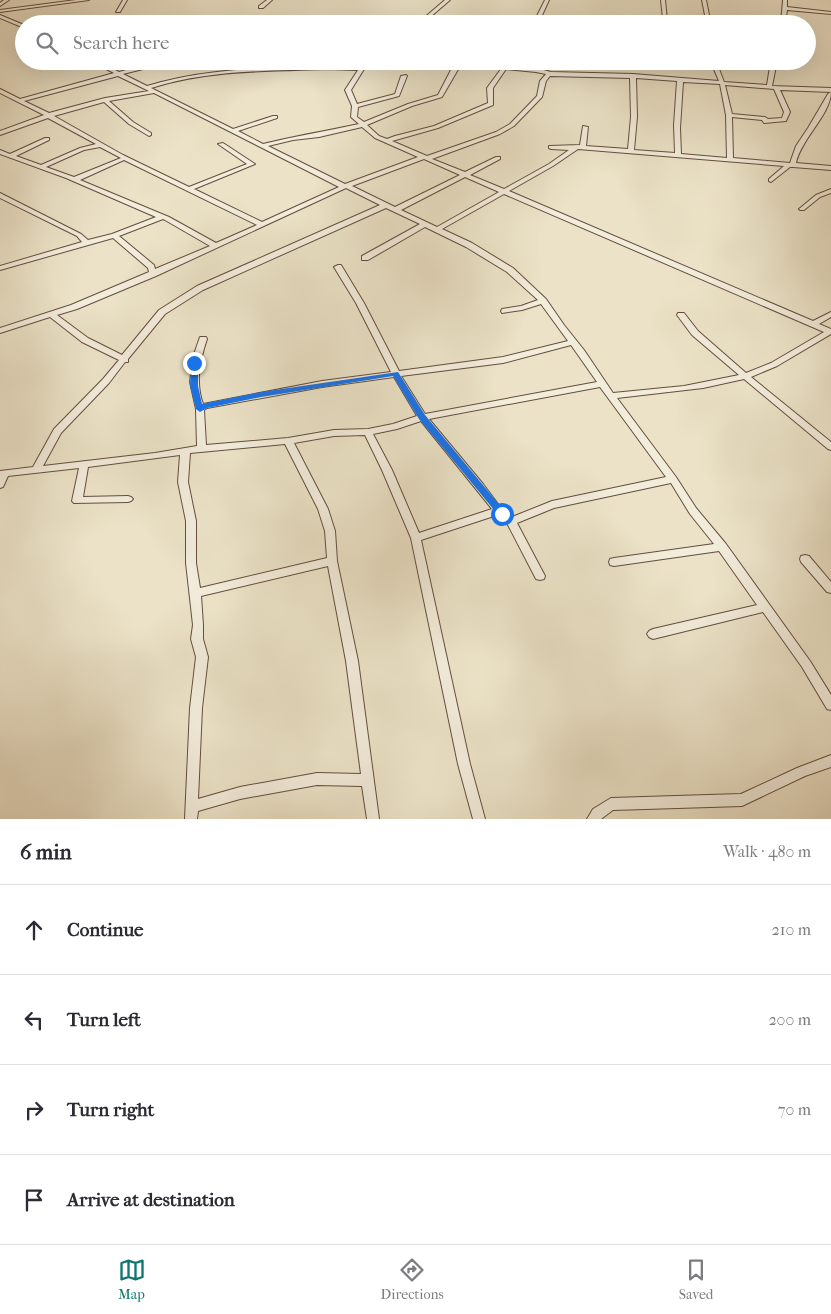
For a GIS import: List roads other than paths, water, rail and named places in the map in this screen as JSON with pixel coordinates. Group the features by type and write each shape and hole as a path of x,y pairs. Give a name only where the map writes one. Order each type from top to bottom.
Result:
{"street":[{"path":"0,5 7,0"},
{"path":"0,11 87,0"},
{"path":"118,11 125,0"},
{"path":"261,7 270,0"},
{"path":"430,15 448,0"},
{"path":"540,15 547,0"},
{"path":"663,0 665,15"},
{"path":"704,0 707,15"},
{"path":"784,15 785,0"},
{"path":"784,8 831,12"},
{"path":"0,16 15,23"},
{"path":"110,70 468,245 510,270 543,301 673,479 693,511 722,547 806,664 831,705"},
{"path":"18,101 132,70"},
{"path":"146,88 183,78 250,70"},
{"path":"361,70 348,90 356,106 354,117 377,137 830,332"},
{"path":"262,146 362,125 402,108 440,96 454,70"},
{"path":"388,141 436,127 491,104 490,88 501,70"},
{"path":"536,70 550,74 633,76 776,88 831,90"},
{"path":"717,70 722,82 729,115 730,159"},
{"path":"769,87 772,70"},
{"path":"0,330 52,315 153,274 344,186 498,133 512,125 536,101 540,96 543,81 550,74"},
{"path":"356,106 397,95 404,76"},
{"path":"631,152 634,117 633,76"},
{"path":"677,130 680,79"},
{"path":"729,115 765,120 784,120 787,112 776,88"},
{"path":"0,91 48,114 100,145 261,224"},
{"path":"2,131 48,114 105,100 153,92"},
{"path":"793,164 794,155 800,142 809,131 831,94"},
{"path":"105,100 131,123 149,134"},
{"path":"677,114 678,155"},
{"path":"232,131 275,117"},
{"path":"631,152 636,119"},
{"path":"583,147 586,127"},
{"path":"10,156 47,139"},
{"path":"189,189 252,164 221,144"},
{"path":"41,166 82,149 100,145"},
{"path":"551,146 583,147 831,168"},
{"path":"436,230 563,158 573,148"},
{"path":"0,152 41,166 167,218 216,246"},
{"path":"395,210 498,158"},
{"path":"73,180 121,160"},
{"path":"771,180 793,164"},
{"path":"802,209 818,196 831,191"},
{"path":"0,195 79,236 87,243"},
{"path":"36,470 57,431 100,388 162,312 200,288 386,205"},
{"path":"0,268 114,235 162,217"},
{"path":"365,258 425,224"},
{"path":"114,235 151,267 153,274"},
{"path":"338,267 357,296 395,374 422,417 482,487 498,511 511,522 540,576"},
{"path":"505,311 543,301"},
{"path":"682,314 695,333 745,377 831,447"},
{"path":"813,324 831,314"},
{"path":"52,315 85,340 124,360"},
{"path":"611,396 688,387 745,377 772,366 830,332"},
{"path":"202,448 200,409 195,393 194,363 203,339"},
{"path":"200,409 205,406 261,394 503,360 573,342"},
{"path":"0,485 3,474 185,452 202,448 288,441 334,433 368,432 422,417 602,384"},
{"path":"368,432 387,470 416,538 460,746 479,819"},
{"path":"288,441 323,509 330,531 332,561 352,661 373,819"},
{"path":"185,452 183,482 192,521 190,563 198,625 197,639 202,657 196,708 192,813 240,793 317,779 368,780"},
{"path":"84,465 77,501 128,499"},
{"path":"511,522 552,505 673,479"},
{"path":"416,538 498,511"},
{"path":"614,562 722,547"},
{"path":"805,558 831,588"},
{"path":"195,593 332,561"},
{"path":"653,634 765,607"},
{"path":"594,819 598,813 611,804 742,800 801,772 831,761"}]}
